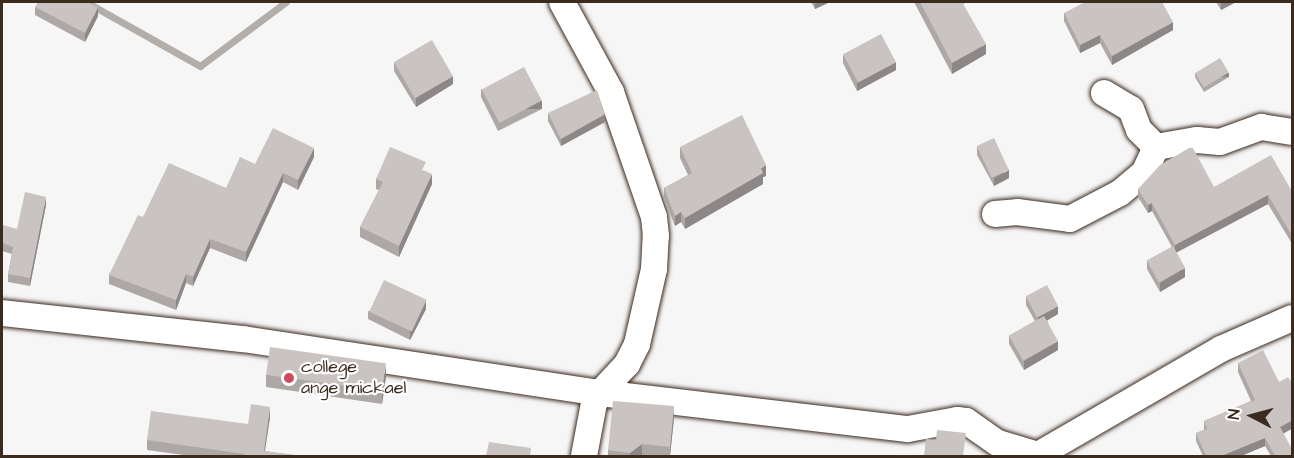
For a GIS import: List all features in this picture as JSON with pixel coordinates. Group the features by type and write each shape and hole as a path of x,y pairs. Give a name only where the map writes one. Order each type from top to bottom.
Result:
{"street":[{"path":"562,2 611,92 654,217 656,236 654,269 637,344 627,364 600,393 594,403 584,456"},
{"path":"1104,93 1131,109 1139,130 1156,147"},
{"path":"1156,147 1197,140 1220,142 1261,127 1293,132"},
{"path":"995,214 1017,212 1070,219 1120,193 1144,173 1156,147"},
{"path":"2,313 243,339 600,393 908,429 957,420 966,422 998,443 1040,456 1221,349 1293,318"}],"building":[{"path":"38,2 87,2 98,7 85,33 35,7"},
{"path":"920,2 962,2 986,44 952,63"},
{"path":"1085,2 1162,2 1173,22 1112,56 1100,35 1080,45 1064,13"},
{"path":"881,34 896,62 858,82 843,54"},
{"path":"432,40 453,76 415,98 394,62"},
{"path":"1220,58 1229,73 1204,88 1195,73"},
{"path":"524,67 542,101 499,123 482,90"},
{"path":"597,90 605,114 561,139 548,113"},
{"path":"742,115 766,165 761,168 763,173 685,218 681,212 675,216 664,188 692,173 680,147"},
{"path":"273,128 314,148 298,180 283,173 246,252 210,239 193,277 186,274 176,300 109,275 138,215 143,217 169,163 226,188 240,157 255,164"},
{"path":"994,138 1009,170 992,178 977,146"},
{"path":"390,147 426,162 422,170 432,174 399,246 360,227 383,182 376,179"},
{"path":"1189,148 1193,148 1214,187 1271,155 1293,193 1293,233 1291,234 1268,195 1175,245 1152,203 1148,205 1138,189 1160,165"},
{"path":"25,192 46,197 30,278 8,274 13,247 2,243 3,225 17,229"},
{"path":"1173,246 1185,268 1159,282 1147,261"},
{"path":"384,280 427,300 412,332 369,312"},
{"path":"1047,285 1058,306 1037,317 1026,296"},
{"path":"1044,316 1058,341 1023,361 1009,335"},
{"path":"270,347 386,363 382,391 266,375"},
{"path":"1263,350 1279,382 1288,377 1293,384 1293,407 1290,409 1293,413 1293,420 1280,427 1293,451 1293,456 1275,456 1265,438 1221,456 1206,456 1196,433 1207,429 1204,421 1255,400 1238,363"},
{"path":"613,401 674,406 670,447 642,444 630,453 608,450"},
{"path":"251,404 270,407 264,451 296,456 244,456 244,454 147,440 151,411 248,424"},
{"path":"937,430 966,433 963,456 924,456 926,439 936,440"},
{"path":"489,442 531,448 530,456 486,456"}],"waterway":[{"path":"86,2 200,66 286,2"}],"place":[{"name":"college ange mickael","path":"289,378"}]}
